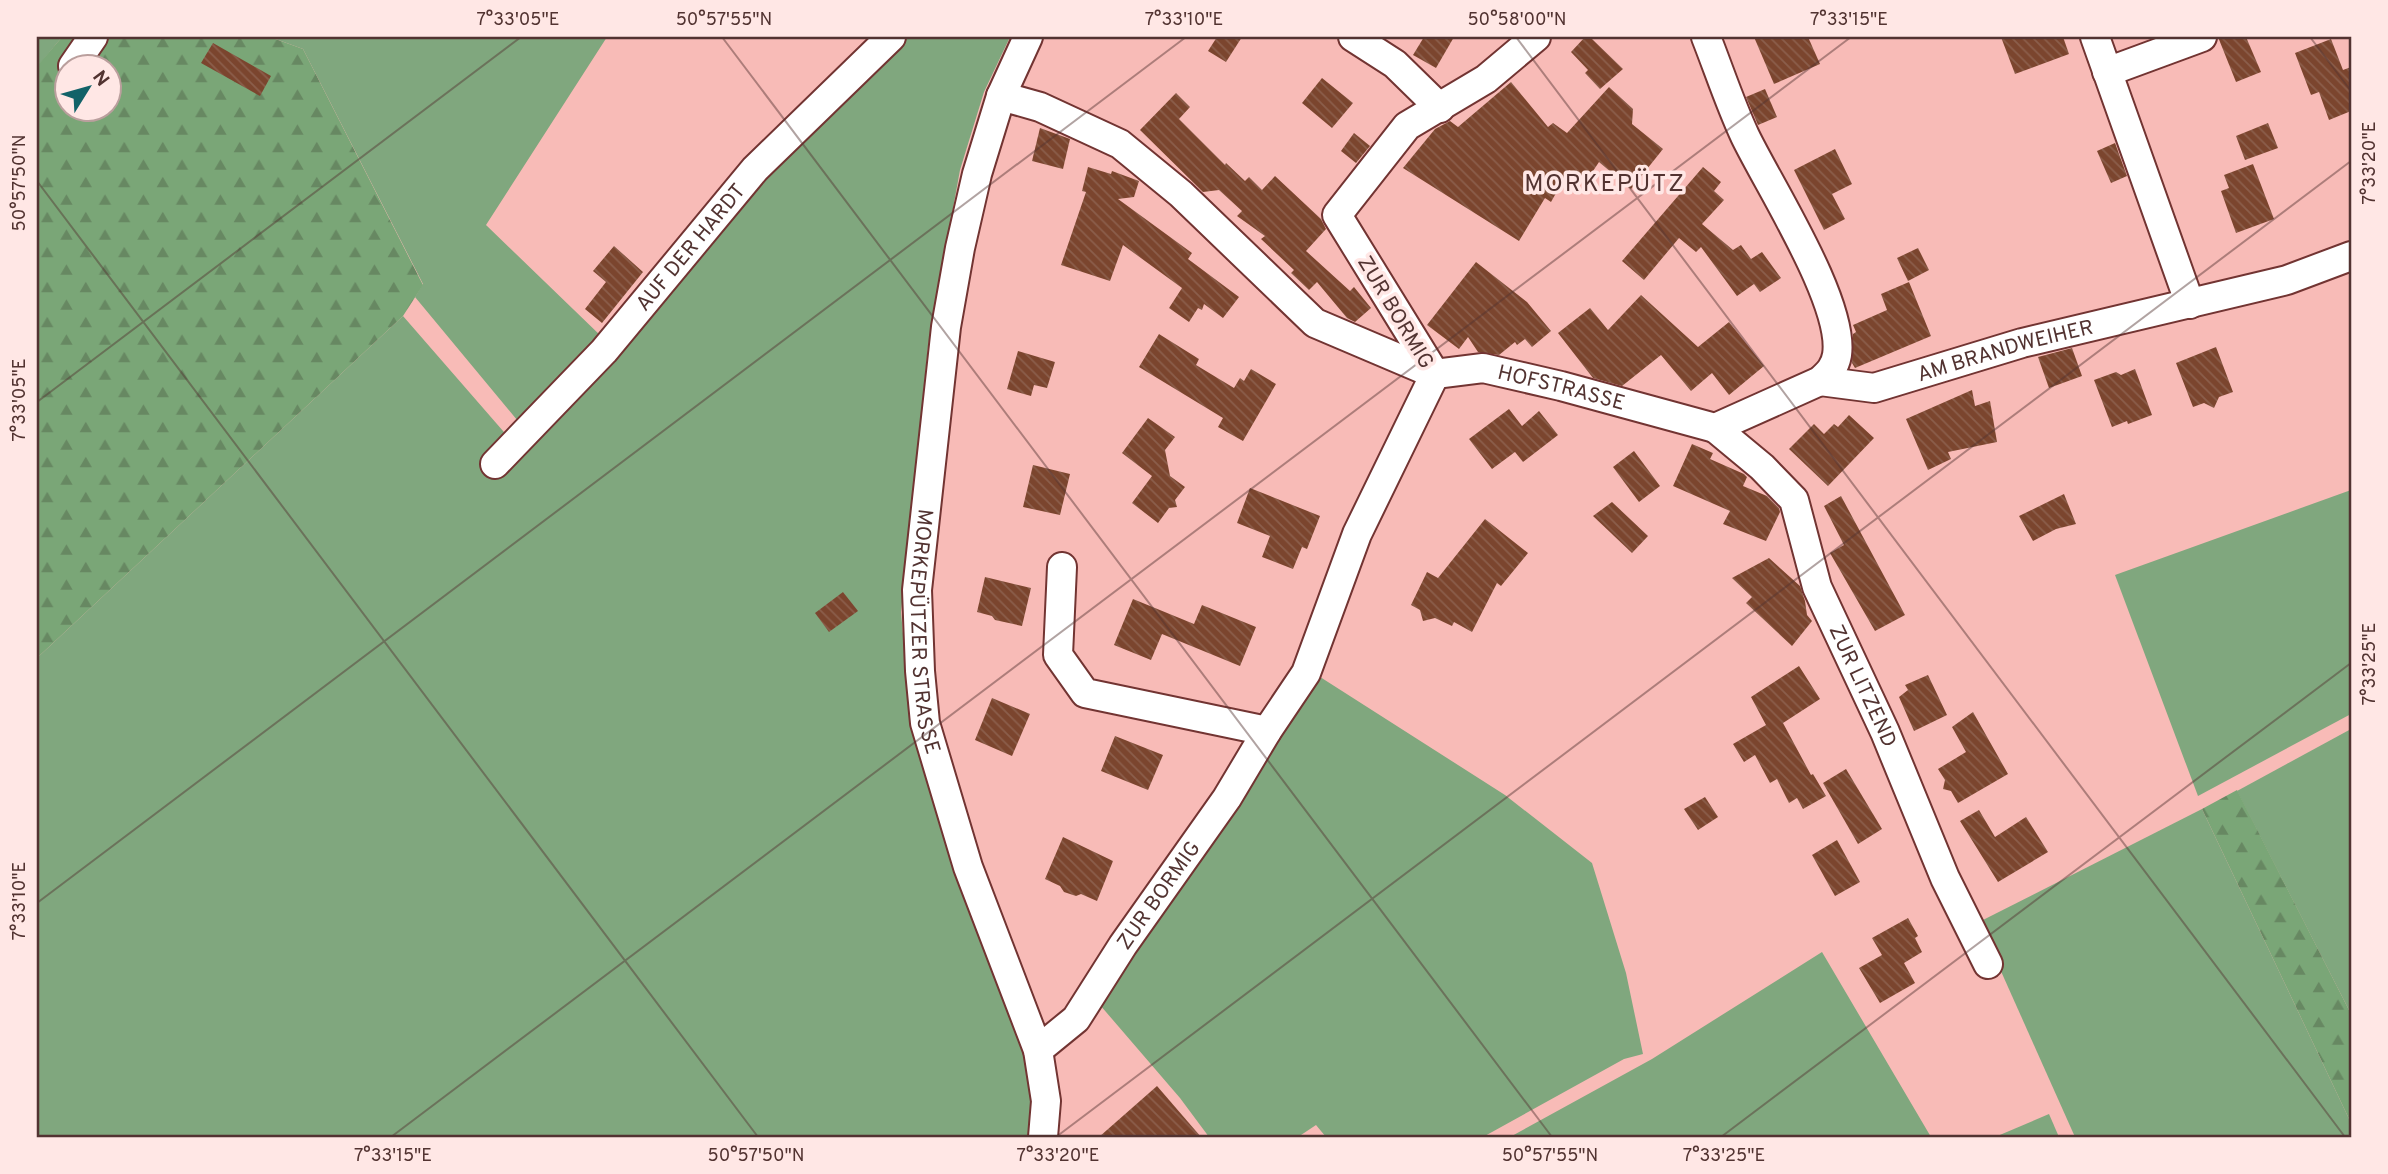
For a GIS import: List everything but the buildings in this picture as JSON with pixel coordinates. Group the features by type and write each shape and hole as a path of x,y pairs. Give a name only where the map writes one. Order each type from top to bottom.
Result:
{"street":[{"path":"83,52 93,37"},
{"name":"AUF DER HARDT","path":"495,464 604,351 755,169 891,37"},
{"name":"MORKEPÜTZER STRASSE","path":"1028,37 1001,96 976,174 946,327 917,590 925,723 968,867 1038,1050 1046,1101 1044,1137"},
{"path":"1353,37 1395,64 1440,107"},
{"name":"ZUR BORMIG","path":"1038,1050 1076,1019 1124,945 1227,798 1306,673 1357,534 1435,374 1338,215 1407,127 1486,79 1536,37"},
{"path":"1706,37 1744,134 1799,237 1833,315 1838,354 1833,369 1820,381 1715,428"},
{"path":"2095,37 2190,303"},
{"path":"2107,72 2202,37"},
{"path":"1001,96 1040,107 1120,144 1181,194 1315,323 1435,374"},
{"name":"AM BRANDWEIHER","path":"1820,381 1874,388 2022,343 2287,280 2351,256"},
{"name":"HOFSTRASSE","path":"1435,374 1483,368 1561,386 1715,428"},
{"name":"ZUR LITZEND","path":"1715,428 1762,467 1794,500 1817,587 1885,732 1945,878 1988,964"},
{"path":"1062,567 1058,655 1085,693 1267,731"}],"green space":[{"path":"37,37 62,37 38,66 37,63"},
{"path":"62,37 270,37 303,49 423,285 403,316 37,658 37,63 38,65"},
{"path":"270,37 607,37 486,225 602,337 522,426 415,297 423,284 303,49"},
{"path":"908,37 1010,37 984,92 960,170 928,346 901,612 912,732 955,871 1026,1060 1032,1107 1030,1137 37,1137 37,658 403,316 524,455 618,355 754,189"},
{"path":"2351,490 2351,714 2198,796 2115,575"},
{"path":"1317,675 1505,795 1592,863 1626,973 1643,1054 1624,1059 1483,1137 1326,1137 1316,1125 1298,1137 1209,1137 1180,1098 1100,1005"},
{"path":"2351,729 2351,1014 2237,791"},
{"path":"2237,790 2351,1014 2351,1123 2202,809"},
{"path":"2202,809 2351,1123 2351,1137 2075,1137 1979,922"},
{"path":"1822,952 1931,1137 1510,1137 1652,1059"},
{"path":"2049,1114 2059,1137 1995,1137"}],"district":[{"name":"MORKEPÜTZ","path":"1605,183"}]}
